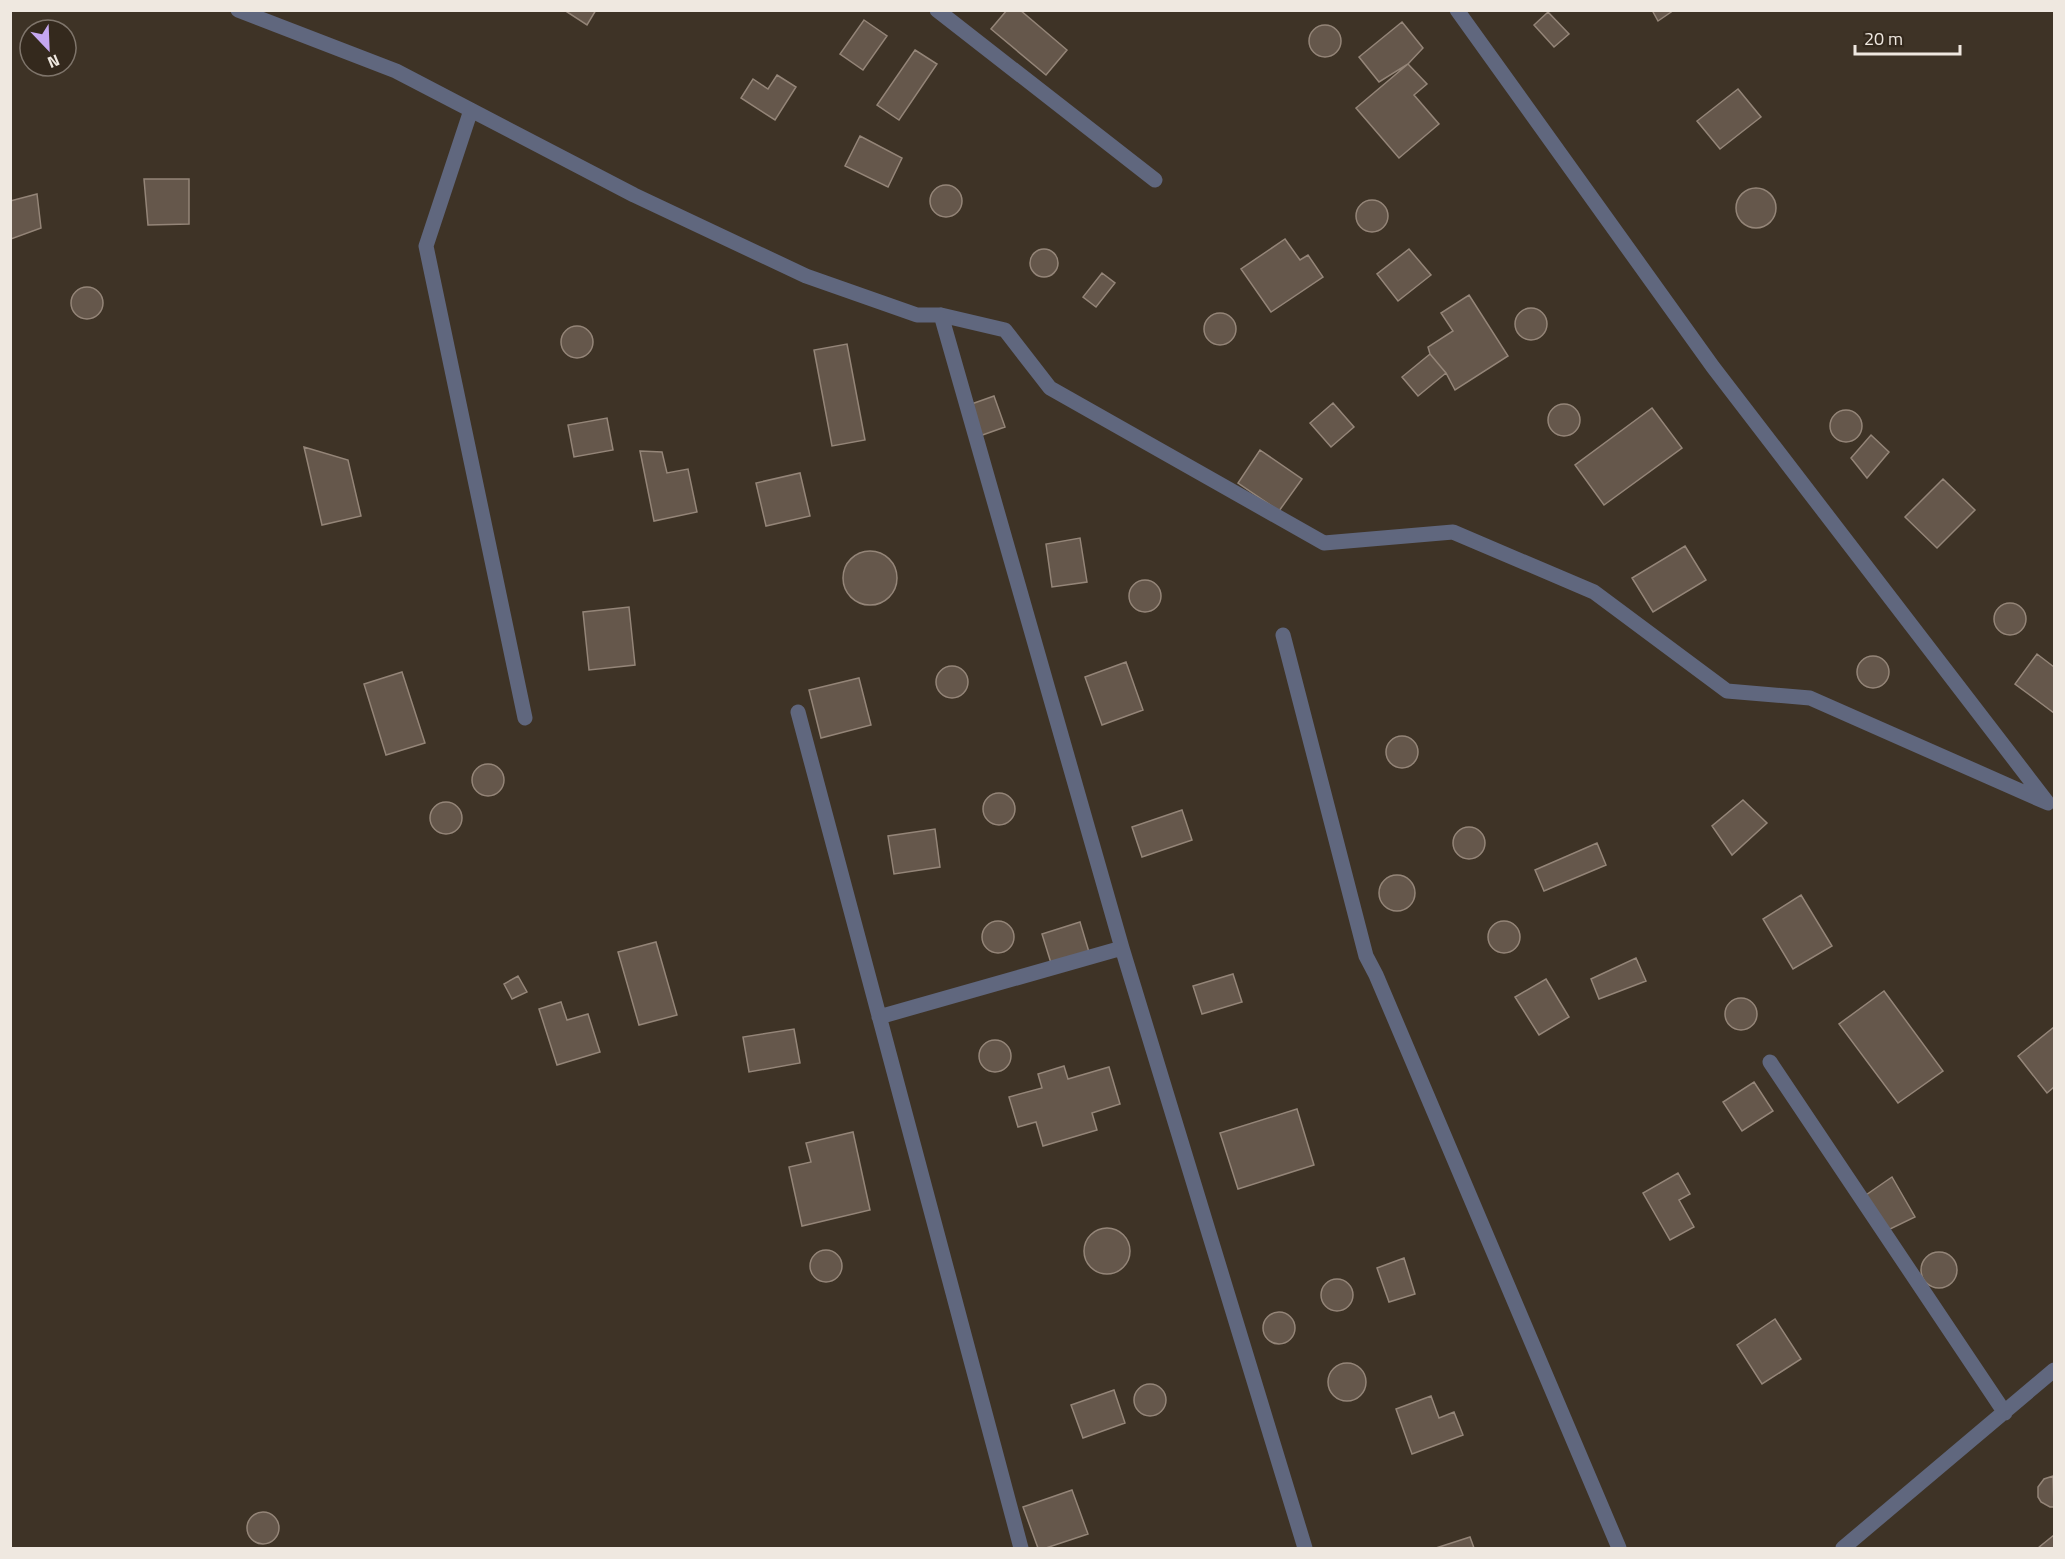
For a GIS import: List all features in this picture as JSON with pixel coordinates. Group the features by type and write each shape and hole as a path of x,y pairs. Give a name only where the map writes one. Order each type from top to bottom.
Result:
{"street":[{"path":"238,10 396,71 633,195 806,276 917,315 941,315 1005,330 1050,388 1324,543 1454,532 1594,592 1727,691 1810,698 2051,806"},
{"path":"937,10 1155,180"},
{"path":"1457,10 1713,367 2051,806"},
{"path":"471,110 426,246 525,718"},
{"path":"941,315 1122,948 1305,1548"},
{"path":"1283,634 1366,956 1619,1548"},
{"path":"798,712 1021,1548"},
{"path":"879,1017 1122,948"},
{"path":"1770,1062 2005,1413"},
{"path":"1843,1548 2055,1370"}],"building":[{"path":"564,10 596,10 587,25"},
{"path":"1007,10 1020,10 1067,50 1046,75 991,29"},
{"path":"1652,10 1674,10 1658,21"},
{"path":"1548,12 1569,34 1554,47 1534,25"},
{"path":"864,20 887,36 863,70 840,54"},
{"path":"1402,22 1423,48 1408,64 1379,82 1359,57"},
{"path":"1325,25 1336,30 1341,41 1336,52 1325,57 1314,52 1309,41 1314,30"},
{"path":"915,50 937,64 899,120 877,105"},
{"path":"1408,64 1427,84 1414,95 1439,124 1399,158 1356,108"},
{"path":"777,75 796,87 775,120 741,98 753,79 768,89"},
{"path":"1738,89 1761,117 1720,149 1697,121"},
{"path":"860,136 902,158 888,187 845,166"},
{"path":"144,179 189,179 189,224 148,225"},
{"path":"946,185 957,190 962,201 957,212 946,217 935,212 930,201 935,190"},
{"path":"1756,188 1770,194 1776,208 1770,222 1756,228 1742,222 1736,208 1742,194"},
{"path":"37,194 41,228 11,239 10,201"},
{"path":"1372,200 1383,205 1388,216 1383,227 1372,232 1361,227 1356,216 1361,205"},
{"path":"1285,239 1300,260 1308,255 1323,277 1271,312 1241,269"},
{"path":"1044,249 1054,253 1058,263 1054,273 1044,277 1034,273 1030,263 1034,253"},
{"path":"1409,249 1431,275 1398,301 1377,274"},
{"path":"1102,273 1115,283 1096,307 1083,297"},
{"path":"87,287 98,292 103,303 98,314 87,319 76,314 71,303 76,292"},
{"path":"1469,295 1508,356 1455,390 1446,373 1430,354 1428,347 1453,331 1441,313"},
{"path":"1531,308 1542,313 1547,324 1542,335 1531,340 1520,335 1515,324 1520,313"},
{"path":"1220,313 1231,318 1236,329 1231,340 1220,345 1209,340 1204,329 1209,318"},
{"path":"577,326 588,331 593,342 588,353 577,358 566,353 561,342 566,331"},
{"path":"847,344 865,440 832,446 814,350"},
{"path":"1430,354 1446,373 1418,396 1402,377"},
{"path":"994,396 1005,427 974,438 963,407"},
{"path":"1333,403 1354,427 1331,447 1310,423"},
{"path":"1564,404 1575,409 1580,420 1575,431 1564,436 1553,431 1548,420 1553,409"},
{"path":"1652,408 1682,448 1604,505 1575,465"},
{"path":"1846,410 1857,415 1862,426 1857,437 1846,442 1835,437 1830,426 1835,415"},
{"path":"607,418 613,450 574,457 568,425"},
{"path":"1871,435 1889,452 1867,478 1851,458"},
{"path":"304,447 348,460 361,516 322,525"},
{"path":"1260,450 1302,479 1279,511 1238,483"},
{"path":"640,451 662,452 667,473 688,469 697,512 654,521"},
{"path":"800,473 810,516 766,526 756,483"},
{"path":"1943,479 1975,510 1937,548 1905,517"},
{"path":"1080,538 1087,582 1052,587 1046,544"},
{"path":"1685,546 1706,580 1653,612 1632,578"},
{"path":"870,551 889,559 897,578 889,597 870,605 851,597 843,578 851,559"},
{"path":"1145,580 1156,585 1161,596 1156,607 1145,612 1134,607 1129,596 1134,585"},
{"path":"2010,603 2021,608 2026,619 2021,630 2010,635 1999,630 1994,619 1999,608"},
{"path":"629,607 635,665 589,670 583,612"},
{"path":"2037,654 2054,667 2054,713 2015,684"},
{"path":"1873,656 1885,660 1889,672 1885,684 1873,688 1861,684 1857,672 1861,660"},
{"path":"1126,662 1143,710 1102,725 1085,677"},
{"path":"952,666 963,671 968,682 963,693 952,698 941,693 936,682 941,671"},
{"path":"402,672 425,743 386,755 364,684"},
{"path":"859,678 871,725 821,738 809,690"},
{"path":"1402,736 1413,741 1418,752 1413,763 1402,768 1391,763 1386,752 1391,741"},
{"path":"488,764 499,769 504,780 499,791 488,796 477,791 472,780 477,769"},
{"path":"999,793 1010,798 1015,809 1010,820 999,825 988,820 983,809 988,798"},
{"path":"1743,800 1767,823 1732,855 1712,826"},
{"path":"446,802 457,807 462,818 457,829 446,834 435,829 430,818 435,807"},
{"path":"1182,810 1192,840 1142,857 1132,827"},
{"path":"1469,827 1480,832 1485,843 1480,854 1469,859 1458,854 1453,843 1458,832"},
{"path":"935,829 940,867 894,874 888,836"},
{"path":"1597,843 1606,865 1544,891 1535,870"},
{"path":"1397,875 1410,880 1415,893 1410,906 1397,911 1384,906 1379,893 1384,880"},
{"path":"1801,895 1832,946 1793,969 1763,919"},
{"path":"998,921 1009,926 1014,937 1009,948 998,953 987,948 982,937 987,926"},
{"path":"1504,921 1515,926 1520,937 1515,948 1504,953 1493,948 1488,937 1493,926"},
{"path":"1080,922 1089,952 1051,963 1042,934"},
{"path":"656,942 677,1015 639,1025 618,952"},
{"path":"1636,958 1646,981 1599,999 1591,979"},
{"path":"1233,974 1242,1002 1202,1014 1193,986"},
{"path":"518,976 527,992 512,999 504,984"},
{"path":"1546,979 1569,1017 1539,1035 1515,997"},
{"path":"1884,991 1943,1071 1898,1103 1839,1024"},
{"path":"1741,998 1752,1003 1757,1014 1752,1025 1741,1030 1730,1025 1725,1014 1730,1003"},
{"path":"561,1002 567,1020 588,1014 600,1052 557,1065 539,1009"},
{"path":"2054,1027 2054,1087 2047,1093 2018,1056"},
{"path":"794,1029 800,1063 749,1072 743,1037"},
{"path":"995,1040 1006,1045 1011,1056 1006,1067 995,1072 984,1067 979,1056 984,1045"},
{"path":"1064,1066 1068,1079 1109,1067 1120,1104 1092,1113 1097,1130 1043,1146 1036,1122 1018,1127 1009,1097 1042,1088 1038,1074"},
{"path":"1754,1082 1773,1111 1742,1131 1723,1102"},
{"path":"1297,1109 1314,1165 1238,1189 1220,1133"},
{"path":"853,1132 870,1210 802,1226 789,1167 811,1162 806,1143"},
{"path":"1678,1173 1690,1194 1679,1200 1694,1227 1670,1240 1643,1193"},
{"path":"1892,1177 1915,1217 1884,1232 1866,1195"},
{"path":"1107,1228 1123,1235 1130,1251 1123,1267 1107,1274 1091,1267 1084,1251 1091,1235"},
{"path":"826,1250 837,1255 842,1266 837,1277 826,1282 815,1277 810,1266 815,1255"},
{"path":"1939,1252 1952,1257 1957,1270 1952,1283 1939,1288 1926,1283 1921,1270 1926,1257"},
{"path":"1404,1258 1415,1294 1389,1302 1377,1268"},
{"path":"1337,1279 1348,1284 1353,1295 1348,1306 1337,1311 1326,1306 1321,1295 1326,1284"},
{"path":"1279,1312 1290,1317 1295,1328 1290,1339 1279,1344 1268,1339 1263,1328 1268,1317"},
{"path":"1775,1319 1801,1359 1762,1384 1737,1345"},
{"path":"1347,1363 1354,1364 1360,1369 1365,1375 1365,1389 1360,1395 1354,1400 1347,1401 1340,1400 1334,1395 1329,1389 1328,1382 1329,1375 1334,1369 1340,1364"},
{"path":"1150,1384 1161,1389 1166,1400 1161,1411 1150,1416 1139,1411 1134,1400 1139,1389"},
{"path":"1114,1390 1125,1423 1083,1438 1071,1405"},
{"path":"1431,1396 1439,1418 1454,1412 1463,1435 1412,1454 1396,1409"},
{"path":"2053,1476 2054,1507 2050,1507 2041,1502 2038,1497 2038,1487 2044,1479"},
{"path":"1072,1490 1088,1534 1046,1548 1038,1548 1023,1507"},
{"path":"263,1512 274,1517 279,1528 274,1539 263,1544 252,1539 247,1528 252,1517"},
{"path":"2054,1535 2054,1548 2038,1548"},
{"path":"1470,1537 1474,1548 1436,1548"}]}
